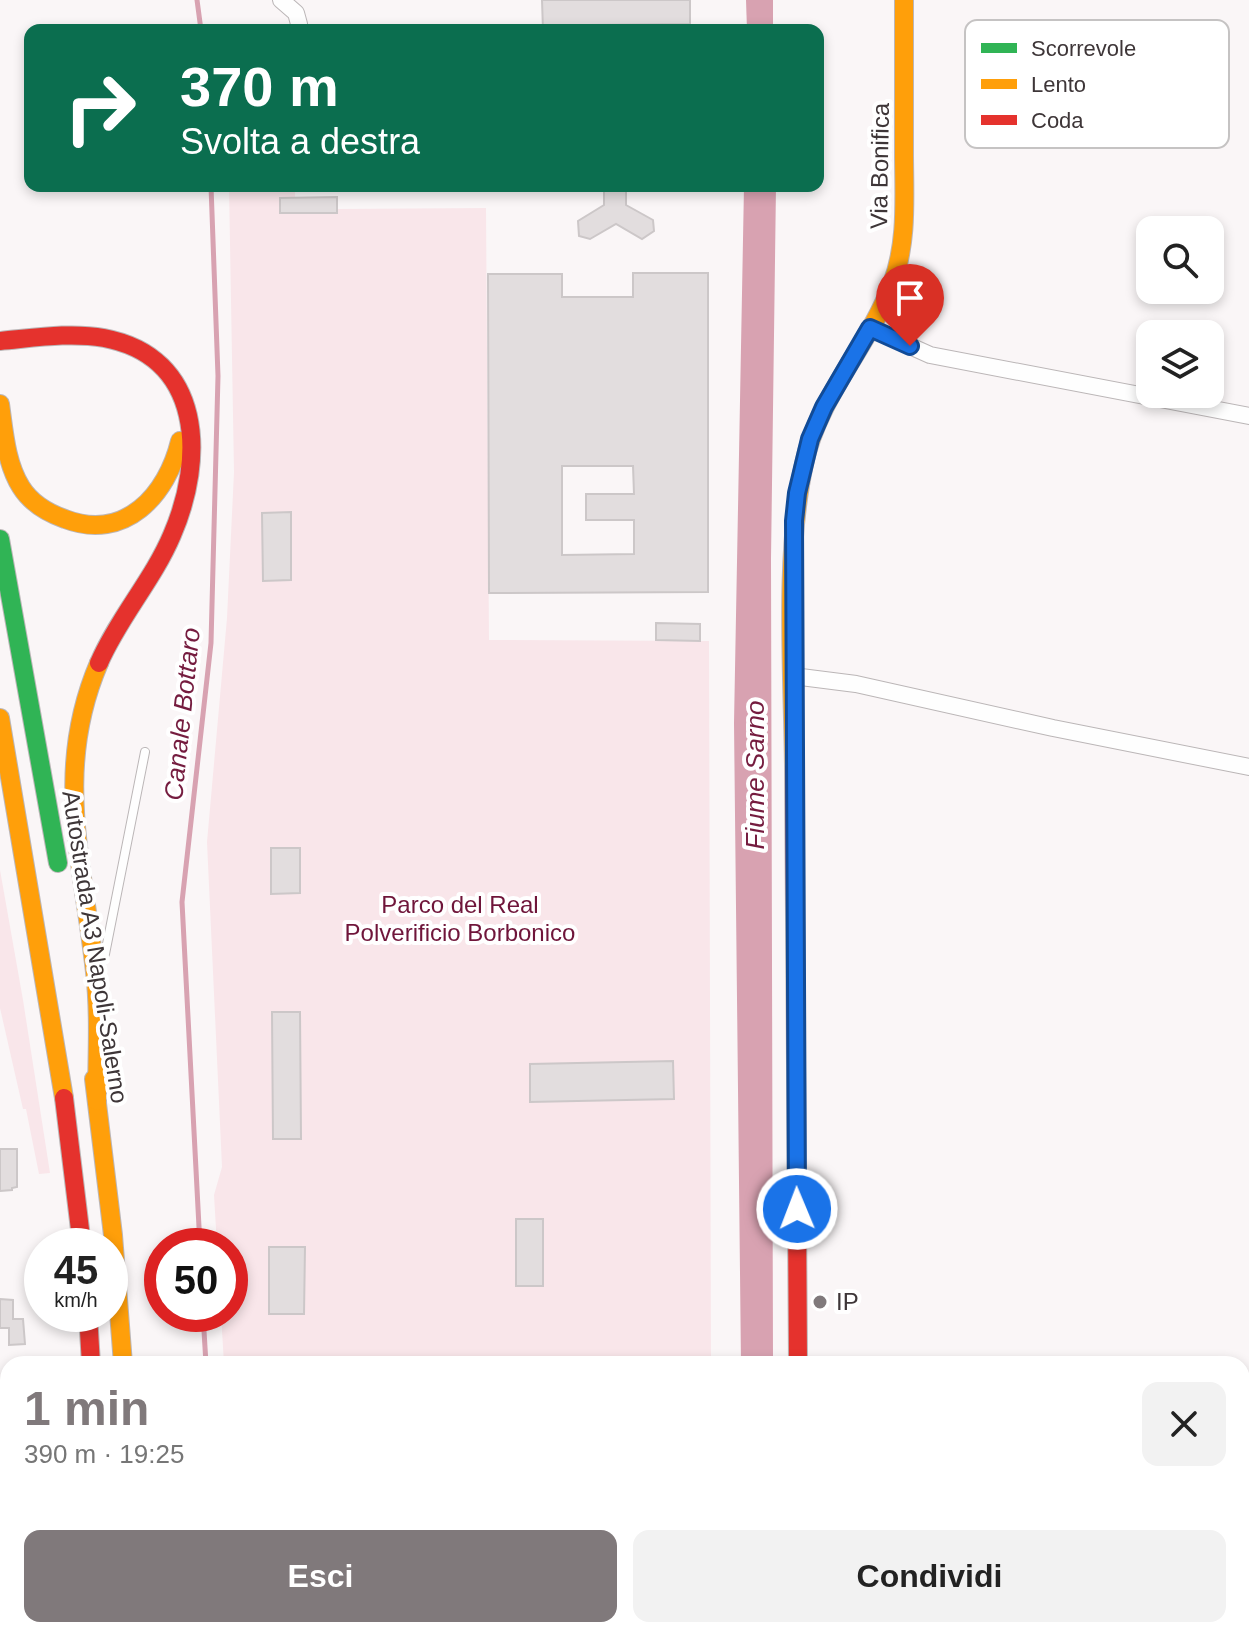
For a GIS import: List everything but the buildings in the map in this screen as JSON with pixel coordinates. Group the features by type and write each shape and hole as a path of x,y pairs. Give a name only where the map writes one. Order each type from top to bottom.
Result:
{"main road":[{"name":"Via Bonifica","path":"798,1356 794,521 804,461 824,407 886,298 903,244 904,0"},
{"path":"3,348 79,335 111,339 138,348 155,357 167,370 182,391 191,418 192,474 180,519 160,559 98,663 77,733 73,765 73,835 97,998 97,1101"},
{"path":"0,404 12,469 23,489 39,506 62,519 85,525 109,524 132,516 149,505 164,488 175,466 180,444 180,422 165,387 144,364 111,351 82,347 3,348"},
{"name":"Autostrada A3 Napoli-Salerno","path":"0,539 60,878"},
{"path":"0,718 59,1061 80,1228"},
{"path":"0,827 28,957 59,1061"},
{"name":"Autostrada A3 Napoli-Salerno","path":"74,951 97,1101 113,1235 122,1356"},
{"path":"89,1332 91,1356"}],"street":[{"path":"281,0 296,13 299,24"},
{"path":"870,328 930,355 1249,416"},
{"path":"793,676 856,684 1249,767"}],"lane":[{"path":"93,956 107,954 109,929 145,752"}],"green space":[{"name":"Parco del Real Polverificio Borbonico","path":"229,192 295,192 295,198 280,198 281,213 336,213 337,209 486,208 489,640 709,641 711,1356 224,1356 222,1332 248,1332 248,1228 216,1228 214,1195 222,1167 207,842 227,618 234,472"},
{"path":"0,870 50,1173 39,1174 0,1008"}],"water":[{"path":"746,0 773,0 773,24 747,24"},
{"name":"Fiume Sarno","path":"744,192 776,192 771,559 773,1356 741,1356 734,723"}],"waterway":[{"name":"Canale Bottaro","path":"197,0 200,24"},
{"name":"Canale Bottaro","path":"199,1228 182,902 211,643 218,376 211,192"},
{"name":"Canale Bottaro","path":"204,1332 206,1356"}],"traffic: fast":[{"path":"0,539 58,863"}],"traffic: slow":[{"path":"794,767 791,614 798,500 804,464 820,416 882,307 901,252 904,202 904,0"},
{"path":"0,404 9,458 25,493 52,514 87,524 106,524 124,519 140,509 165,479 180,441"},
{"path":"97,1101 97,988 79,854 74,779 77,741 85,702 99,663"},
{"path":"0,718 64,1098"},
{"path":"94,1079 113,1235 122,1356"}],"traffic: jam":[{"path":"0,341 78,336 104,338 137,349 161,366 178,389 188,415 191,444 183,505 164,552 99,663"},
{"path":"794,767 798,1356"},
{"path":"64,1098 80,1228"},
{"path":"89,1332 91,1356"}],"place":[{"name":"IP","path":"820,1302"}],"route":[{"path":"797,1209 793,622 797,493 810,439 824,407 870,328 910,346"}]}
